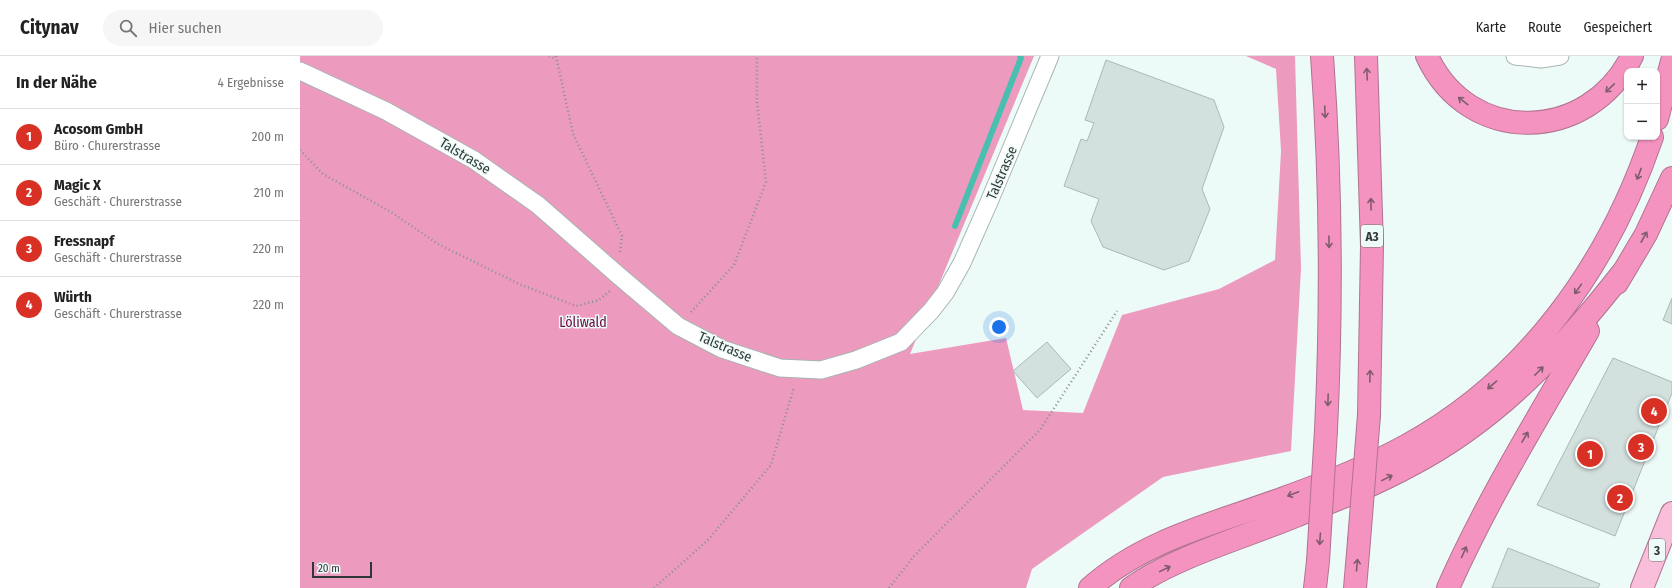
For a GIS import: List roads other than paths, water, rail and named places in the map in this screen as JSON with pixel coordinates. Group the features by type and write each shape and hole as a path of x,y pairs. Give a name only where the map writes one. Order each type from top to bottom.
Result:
{"highway":[{"path":"1315,588 1318,563 1326,430 1330,283 1327,148 1322,56"},
{"name":"A3","path":"1355,588 1369,415 1372,246 1366,56"},
{"path":"1427,56 1443,82 1470,106 1498,118 1527,123 1561,119 1589,106 1614,84 1632,56"},
{"path":"1660,107 1672,61"},
{"path":"1090,588 1123,562 1164,541 1346,474 1405,447 1438,428 1480,396 1534,344 1560,314 1584,280 1624,210 1651,140"},
{"path":"1448,588 1489,502 1523,440 1646,234 1672,178"},
{"path":"1131,588 1179,562 1371,485 1436,451 1497,408 1532,378 1580,327 1624,271"},
{"path":"1312,588 1318,563"}],"main road":[{"name":"3","path":"1642,588 1672,513"}],"street":[{"name":"Talstrasse","path":"300,71 386,111 474,160 538,205 678,326 722,349 780,368 821,370 856,360 900,342 931,311 945,293 962,263 1050,56"},
{"path":"1515,56 1541,59 1560,56"}],"waterway":[{"path":"955,226 1021,58 1020,56"}],"place":[{"name":"Würth","path":"1654,411"},
{"name":"Fressnapf","path":"1641,447"},
{"name":"Acosom GmbH","path":"1590,454"},
{"name":"Magic X","path":"1620,498"}],"park label":[{"name":"Löliwald","path":"583,322"}]}
